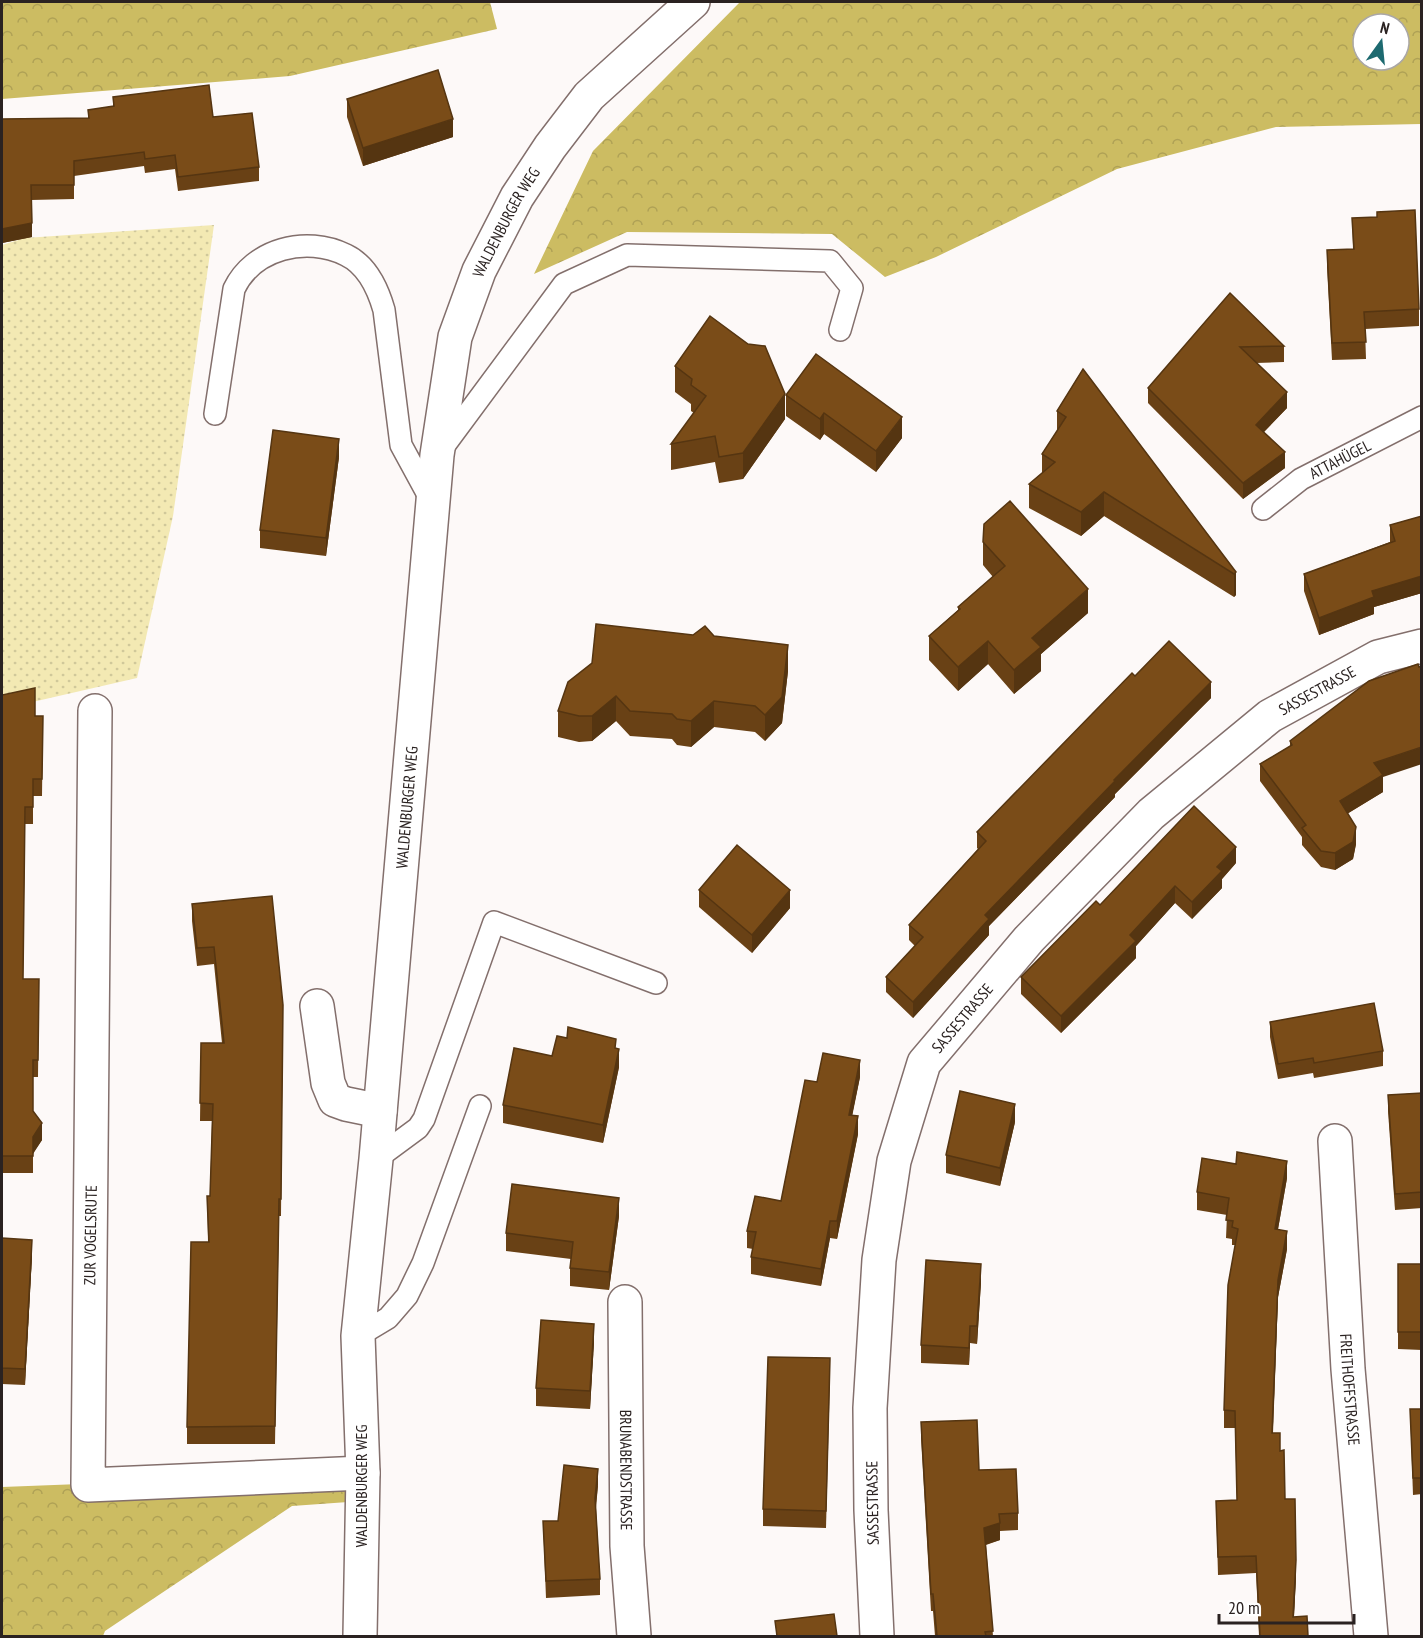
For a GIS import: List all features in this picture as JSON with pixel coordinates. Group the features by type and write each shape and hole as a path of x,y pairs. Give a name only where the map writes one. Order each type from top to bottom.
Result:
{"street":[{"name":"WALDENBURGER WEG","path":"360,1636 363,1473 357,1336 376,1160 437,455 455,337 480,271 516,196 550,147 589,96 693,2"},
{"name":"SASSESTRASSE","path":"877,1636 871,1510 870,1408 879,1260 894,1161 924,1063 1029,939 1151,814 1270,716 1378,657 1422,646"},
{"name":"ZUR VOGELSRUTE","path":"95,711 88,1485 363,1473"},
{"path":"317,1006 328,1083 335,1100 380,1111"},
{"name":"FREITHOFFSTRASSE","path":"1335,1141 1348,1369 1371,1636"},
{"name":"BRUNABENDSTRASSE","path":"625,1302 627,1546 634,1636"}],"lane":[{"path":"215,414 234,289 239,277 248,266 267,254 284,248 306,246 347,255 367,273 378,290 384,310 401,445 433,503"},
{"path":"437,455 564,284 627,255 830,261 852,288 840,330"},
{"name":"ATTAHÜGEL","path":"1263,509 1302,479 1422,417"},
{"path":"376,1160 418,1128 424,1119 494,922 656,983"},
{"path":"357,1336 388,1318 407,1296 423,1263 480,1106"}],"shaded area":[{"path":"214,225 173,516 137,678 2,709 2,245 25,238"}],"green space":[{"path":"2,2 490,2 497,29 290,76 2,99"},
{"path":"740,2 1421,2 1421,124 1276,127 1117,169 936,257 885,277 832,234 627,232 534,274 593,151"},
{"path":"363,1473 362,1501 292,1506 105,1631 103,1636 2,1636 2,1487"}],"building":[{"path":"438,70 453,119 363,148 347,99"},
{"path":"209,85 213,117 252,113 259,167 178,177 175,155 145,159 144,152 74,161 74,185 31,185 32,223 2,229 2,119 89,118 88,110 114,106 113,97"},
{"path":"1415,210 1419,309 1364,312 1366,342 1332,343 1327,250 1354,249 1352,218 1377,217 1377,212"},
{"path":"1230,293 1284,346 1240,347 1287,392 1256,425 1285,452 1243,483 1148,388"},
{"path":"710,316 748,344 765,346 785,394 743,453 719,457 715,436 671,444 706,396 691,385 692,379 675,366"},
{"path":"816,354 902,417 876,451 824,413 820,419 786,395"},
{"path":"1083,369 1236,572 1234,574 1104,492 1081,512 1029,484 1055,462 1042,454 1066,417 1057,411"},
{"path":"273,430 339,439 326,538 260,530"},
{"path":"1010,501 1088,589 1032,638 1041,647 1014,670 988,641 958,667 929,636 1005,566 983,542 984,524"},
{"path":"1422,516 1422,576 1372,591 1374,597 1319,618 1304,574 1395,541 1390,525"},
{"path":"596,624 693,635 705,626 714,636 788,645 782,697 765,715 755,706 714,701 691,721 677,719 672,714 630,711 616,696 592,716 579,716 558,711 568,682 592,663"},
{"path":"1169,641 1211,682 985,915 989,919 913,1002 886,977 923,937 909,925 986,841 977,832 1132,673 1135,676"},
{"path":"1418,664 1419,667 1422,666 1422,747 1374,763 1383,775 1340,801 1356,827 1353,842 1335,853 1321,851 1302,828 1306,825 1260,764 1292,745 1290,741 1369,681"},
{"path":"35,688 35,716 43,716 42,779 33,779 33,807 25,807 23,979 39,979 38,1060 33,1060 33,1111 42,1123 33,1137 33,1156 2,1156 2,695"},
{"path":"1194,806 1236,847 1217,867 1222,871 1192,902 1175,886 1130,935 1136,941 1061,1016 1021,977 1096,901 1100,905"},
{"path":"737,845 790,890 752,935 699,890"},
{"path":"272,896 283,1005 275,1426 187,1427 191,1242 209,1242 207,1196 210,1196 213,1104 200,1103 201,1043 224,1043 214,947 197,948 192,904"},
{"path":"1374,1003 1383,1051 1314,1063 1313,1058 1278,1064 1270,1022"},
{"path":"568,1027 616,1039 615,1048 619,1049 603,1125 503,1105 514,1048 552,1056 557,1036 567,1038"},
{"path":"823,1053 860,1060 849,1115 858,1116 837,1221 830,1221 821,1269 751,1257 756,1232 747,1231 755,1196 781,1201 805,1080 817,1082"},
{"path":"960,1091 1015,1104 1000,1168 946,1155"},
{"path":"1422,1093 1422,1192 1395,1194 1388,1095"},
{"path":"1237,1152 1287,1161 1275,1229 1287,1231 1278,1280 1272,1433 1280,1433 1280,1451 1284,1450 1285,1499 1295,1499 1296,1560 1293,1617 1307,1616 1308,1636 1260,1636 1256,1556 1218,1557 1216,1501 1237,1500 1235,1411 1224,1410 1228,1285 1238,1229 1232,1227 1233,1221 1226,1220 1229,1198 1197,1192 1202,1158 1236,1164"},
{"path":"512,1184 619,1198 609,1272 570,1268 573,1242 506,1233"},
{"path":"2,1238 32,1240 25,1369 2,1368"},
{"path":"926,1260 981,1264 977,1326 970,1326 969,1348 921,1345"},
{"path":"1398,1264 1422,1264 1422,1332 1398,1332"},
{"path":"541,1320 594,1324 590,1391 536,1388"},
{"path":"768,1357 830,1358 826,1511 763,1509"},
{"path":"1410,1409 1422,1409 1422,1478 1413,1478"},
{"path":"977,1420 979,1470 1016,1469 1018,1513 999,1514 1000,1523 984,1528 993,1631 985,1632 986,1636 937,1636 933,1594 931,1594 921,1422"},
{"path":"564,1465 598,1469 595,1498 600,1579 546,1581 543,1521 558,1521"},
{"path":"834,1614 837,1636 777,1636 775,1621"}]}
